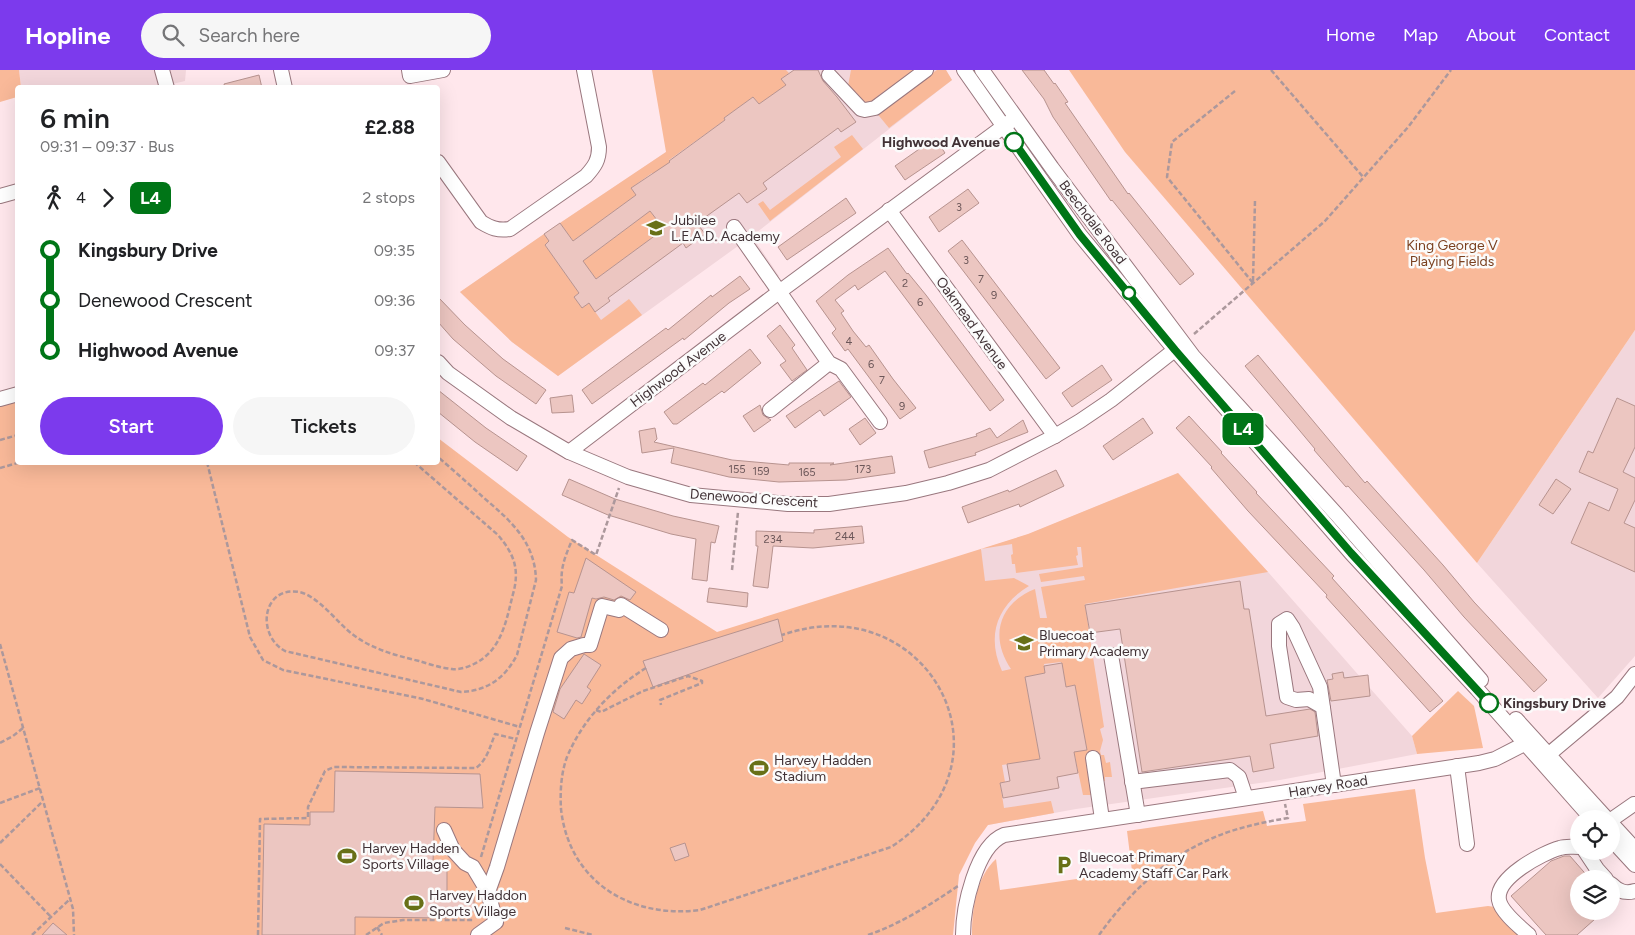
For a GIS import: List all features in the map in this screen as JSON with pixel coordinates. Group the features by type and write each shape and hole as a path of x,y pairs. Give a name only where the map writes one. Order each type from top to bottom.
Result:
{"street":[{"path":"162,70 165,85"},
{"path":"281,70 284,85"},
{"path":"410,78 443,70"},
{"path":"440,165 482,222 490,228 501,231 510,229 586,176 595,167 599,158 599,147 584,70"},
{"path":"829,76 861,109 865,110 875,108 926,70"},
{"name":"Beechdale Road","path":"964,70 1080,235 1179,347 1351,553 1530,741 1585,810"},
{"name":"Beechdale Road","path":"982,70 1179,347"},
{"name":"Highwood Avenue","path":"569,452 779,292 1015,117"},
{"path":"0,196 15,192"},
{"name":"Oakmead Avenue","path":"889,210 1055,436"},
{"path":"734,227 829,363 841,369 880,422"},
{"name":"Denewood Crescent","path":"440,364 448,373 485,400 569,452 623,475 691,495 788,504 829,504 906,493 948,483 989,470 1055,436 1111,400 1179,347"},
{"path":"770,410 829,363"},
{"path":"0,399 15,395"},
{"path":"488,892 560,658 572,649 590,645 602,606 619,610 621,605 661,630"},
{"path":"1323,707 1309,699 1296,700 1287,697 1279,624 1287,619 1320,687 1323,707 1334,785"},
{"path":"1110,655 1132,782 1132,816"},
{"path":"1545,758 1617,697 1635,674"},
{"name":"Harvey Road","path":"973,881 977,868 996,838 1004,835 1457,766 1495,758 1530,741"},
{"path":"1093,758 1102,819"},
{"name":"Beechdale Road","path":"1545,758 1564,773 1599,810"},
{"path":"1457,766 1467,844"},
{"path":"1132,782 1230,770 1240,777 1246,798"},
{"path":"1620,815 1635,804"},
{"path":"444,830 452,850 465,863 473,867 488,892 496,922 478,935"},
{"path":"1620,832 1635,848"},
{"path":"1529,935 1510,917 1499,902 1498,893 1512,875 1544,854 1570,847"},
{"path":"1620,849 1635,865"},
{"path":"963,935 965,905 973,881"},
{"path":"1620,891 1635,891"}],"path":[{"path":"1271,70 1364,178"},
{"path":"1179,347 1325,221 1409,126 1451,70"},
{"path":"1235,91 1172,142 1167,177 1254,283"},
{"path":"1254,283 1252,268 1255,200"},
{"path":"0,440 15,436"},
{"path":"418,465 498,534 514,560 517,580 502,636 492,650 479,661 454,670 402,658 377,649 365,642 342,626 307,595 294,591 282,594 273,601 267,612 266,626 275,644 285,651 461,692 478,690 501,678 513,664 536,580 536,570 530,550 520,531 440,459"},
{"path":"0,468 15,464"},
{"path":"207,465 250,637 263,660 284,670 423,699 520,727"},
{"path":"481,858 562,586 560,572 562,561 572,540 596,555 623,475"},
{"path":"732,570 740,500"},
{"path":"646,668 623,684 596,710 581,730 566,758 561,787 562,816 569,842 582,865 602,886 624,901 658,911 700,910 892,847 905,838 928,816 948,782 953,757 953,731 946,700 939,686 925,667 908,651 895,642 866,631 844,627 823,626 782,635"},
{"path":"0,644 73,909 74,935"},
{"path":"596,710 601,712 643,691 688,676 702,681 702,683 660,700 662,705"},
{"path":"0,743 23,728"},
{"path":"258,935 260,819 308,818 308,808 325,771 334,767 476,768 482,764 495,734 516,739"},
{"path":"0,803 40,788"},
{"path":"1099,935 1117,910 1145,882 1170,863 1204,842 1246,826 1288,818 1283,793"},
{"path":"0,843 43,801"},
{"path":"0,864 51,917"},
{"path":"868,935 905,920 927,908 962,883 973,881"},
{"path":"32,935 70,899"},
{"path":"366,935 384,923 404,920 486,920 494,915"},
{"path":"378,928 382,935"},
{"path":"565,928 593,935"}],"shaded area":[{"path":"19,70 186,70 185,81 168,85 21,85"},
{"name":"Jubilee L.E.A.D. Academy","path":"777,70 946,70 952,80 752,236 779,276 766,286 738,246 558,376 512,342 460,292 666,152"},
{"path":"1635,330 1635,656 1598,698 1477,563"},
{"path":"1178,473 1412,736 1417,754 1280,780 1076,809 988,825 942,562 1029,534"}],"green space":[{"path":"0,70 19,70 21,85 15,85 15,98 0,102"},
{"path":"652,70 786,70 789,73 781,79 786,85 759,104 753,97 724,118 725,120 669,160 670,162 657,180 652,173 631,188 636,195 573,241 560,223 666,152"},
{"path":"851,70 917,70 879,95 872,103 860,101 848,86"},
{"path":"937,70 946,70 952,80 889,128 875,111"},
{"name":"King George V Playing Fields","path":"1069,70 1635,70 1635,330 1477,563 1125,152"},
{"path":"852,135 863,149 770,221 758,204 763,201 770,210 841,157 834,147"},
{"path":"643,201 664,229 596,279 574,249 595,252 642,217"},
{"path":"544,234 549,241 545,245 579,293 574,297 582,308 589,303 601,320 629,299 642,315 558,376 512,342 460,292"},
{"path":"15,399 15,465 440,465 440,440 568,537 717,632 1028,534 1178,473 1268,572 1085,604 1092,651 1082,654 1084,658 1093,657 1104,727 1100,729 1103,740 1100,751 1101,755 1104,755 1106,763 1110,762 1112,777 1105,777 1105,781 1092,783 1094,795 1083,795 1074,752 1086,750 1074,685 1066,687 1061,662 1044,664 1045,673 1025,677 1040,759 1002,765 1005,782 1000,783 1004,808 1051,801 1054,813 988,825 975,843 959,875 953,935 0,935 0,403","holes":["1012,544 1013,554 1011,555 1016,573 1078,565 1077,547 1081,547 1083,567 1039,574 1041,582 1084,576 1085,580 1041,587 1047,618 1040,618 1035,589 1013,603 1001,622 999,633 1000,645 1011,669 1002,671 995,646 997,622 1009,602 1029,586 1014,578 985,581 981,549"]},
{"path":"1458,691 1474,706 1483,748 1417,754 1412,736"},
{"path":"1415,789 1425,858 1436,913 1488,906 1495,907 1523,935 972,935 976,894 989,866 996,859 1000,890 1132,871 1127,831 1263,811 1267,826 1306,821 1303,804"}],"building":[{"path":"794,70 818,70 823,81 856,122 841,132 838,128 763,183 767,189 747,203 739,193 697,223 705,234 686,248 683,243 608,298 610,301 595,312 589,303 582,308 574,297 579,293 545,245 549,241 544,234 560,223 573,241 636,195 631,188 670,162 725,120 724,118 753,97 759,104 786,85 781,79","holes":["650,211 664,229 596,279 583,261"]},
{"path":"1022,70 1044,70 1055,83 1068,102 1065,103 1128,194 1194,274 1180,285 1111,201 1053,117 1044,99"},
{"path":"259,75 261,85 224,85"},
{"path":"935,138 945,153 905,180 895,166"},
{"path":"968,189 979,203 939,232 929,217"},
{"path":"846,198 856,213 787,260 778,247"},
{"path":"962,240 1060,368 1046,379 948,251"},
{"path":"888,248 907,274 926,295 1004,400 990,411 885,271 858,290 855,285 835,300 844,311 841,313 853,331 866,347 869,345 916,408 900,419 848,349 845,351 832,333 836,329 816,301 848,275"},
{"path":"740,276 750,289 729,303 684,340 683,338 592,404 582,390 666,328 668,330 711,295 712,297"},
{"path":"440,299 465,325 503,359 546,390 536,404 496,376 453,339 440,324"},
{"path":"780,325 795,345 792,348 807,370 792,381 780,365 786,361 767,336"},
{"path":"750,349 761,363 724,393 722,391 677,424 673,424 664,412 703,383 705,385"},
{"path":"1258,355 1365,483 1367,481 1474,602 1547,680 1534,692 1464,617 1348,486 1346,487 1245,366"},
{"path":"1102,365 1112,380 1072,407 1062,393"},
{"path":"839,381 851,397 824,416 820,410 795,428 786,416"},
{"path":"440,392 486,428 527,456 517,471 475,442 440,414"},
{"path":"572,395 574,412 552,413 550,398"},
{"path":"1617,398 1635,406 1635,447 1623,472 1635,478 1635,500 1624,523 1635,528 1635,572 1571,543 1589,502 1609,511 1618,489 1579,472 1588,451 1593,453"},
{"path":"760,405 763,415 771,420 754,432 743,416"},
{"path":"1189,416 1256,493 1334,576 1332,578 1443,701 1430,712 1326,597 1327,595 1248,511 1212,467 1176,428"},
{"path":"865,418 876,433 860,445 849,429"},
{"path":"1143,418 1153,433 1113,460 1103,446"},
{"path":"1023,420 1028,432 975,453 976,455 929,468 924,451 977,436 976,434 990,428 997,438"},
{"path":"655,428 657,439 654,442 732,460 789,465 789,463 834,463 830,465 892,456 895,473 846,480 779,482 729,477 671,463 674,448 642,453 639,431"},
{"path":"1056,470 1064,486 1020,507 1019,504 968,523 962,507 1008,490 1009,492"},
{"path":"569,479 615,499 673,516 719,526 715,543 711,542 707,581 692,579 696,539 671,534 608,515 562,495"},
{"path":"1556,479 1571,489 1553,514 1539,505"},
{"path":"862,526 864,543 813,548 773,546 768,588 753,586 758,546 756,546 756,531 814,533 814,530"},
{"path":"586,558 636,592 630,600 621,596 614,600 604,597 592,598 581,637 577,638 557,632 569,592 574,593"},
{"path":"1240,581 1244,609 1249,609 1266,716 1310,709 1315,712 1318,736 1270,744 1274,768 1253,772 1250,756 1142,772 1120,629 1090,633 1085,605"},
{"path":"709,588 748,593 747,607 707,602"},
{"path":"778,619 783,641 653,687 643,661"},
{"path":"584,654 601,665 587,687 591,690 582,704 576,700 564,719 553,712 560,689"},
{"path":"1062,663 1066,687 1075,685 1087,750 1074,752 1078,773 1057,777 1059,788 1003,798 1000,783 1010,781 1007,764 1040,759 1025,677 1045,673 1044,666"},
{"path":"1343,672 1344,678 1368,675 1370,696 1331,701 1327,680 1333,679 1332,674"},
{"name":"Harvey Hadden Sports Village","path":"335,771 480,774 483,808 435,807 433,862 447,862 447,895 474,895 474,911 446,911 446,918 355,917 355,935 262,935 264,824 310,825 310,812 334,812"},
{"path":"685,843 689,856 675,861 670,848"},
{"path":"1564,856 1570,856 1570,860 1573,860 1582,870 1570,870 1570,920 1594,920 1577,935 1546,935 1511,896 1551,861"},
{"path":"53,923 67,935 42,935"}],"bus line":[{"name":"L4","path":"1014,142 1080,235 1175,350 1351,553 1489,703"}],"place":[{"name":"Highwood Avenue","path":"1014,142"},
{"name":"Jubilee L.E.A.D. Academy","path":"656,228"},
{"name":"Bluecoat Primary Academy","path":"1024,643"},
{"name":"Kingsbury Drive","path":"1489,703"},
{"name":"Harvey Hadden Stadium","path":"759,768"},
{"name":"Harvey Hadden Sports Village","path":"347,856"},
{"name":"Bluecoat Primary Academy Staff Car Park","path":"1064,865"},
{"name":"Harvey Haddon Sports Village","path":"414,903"}]}
